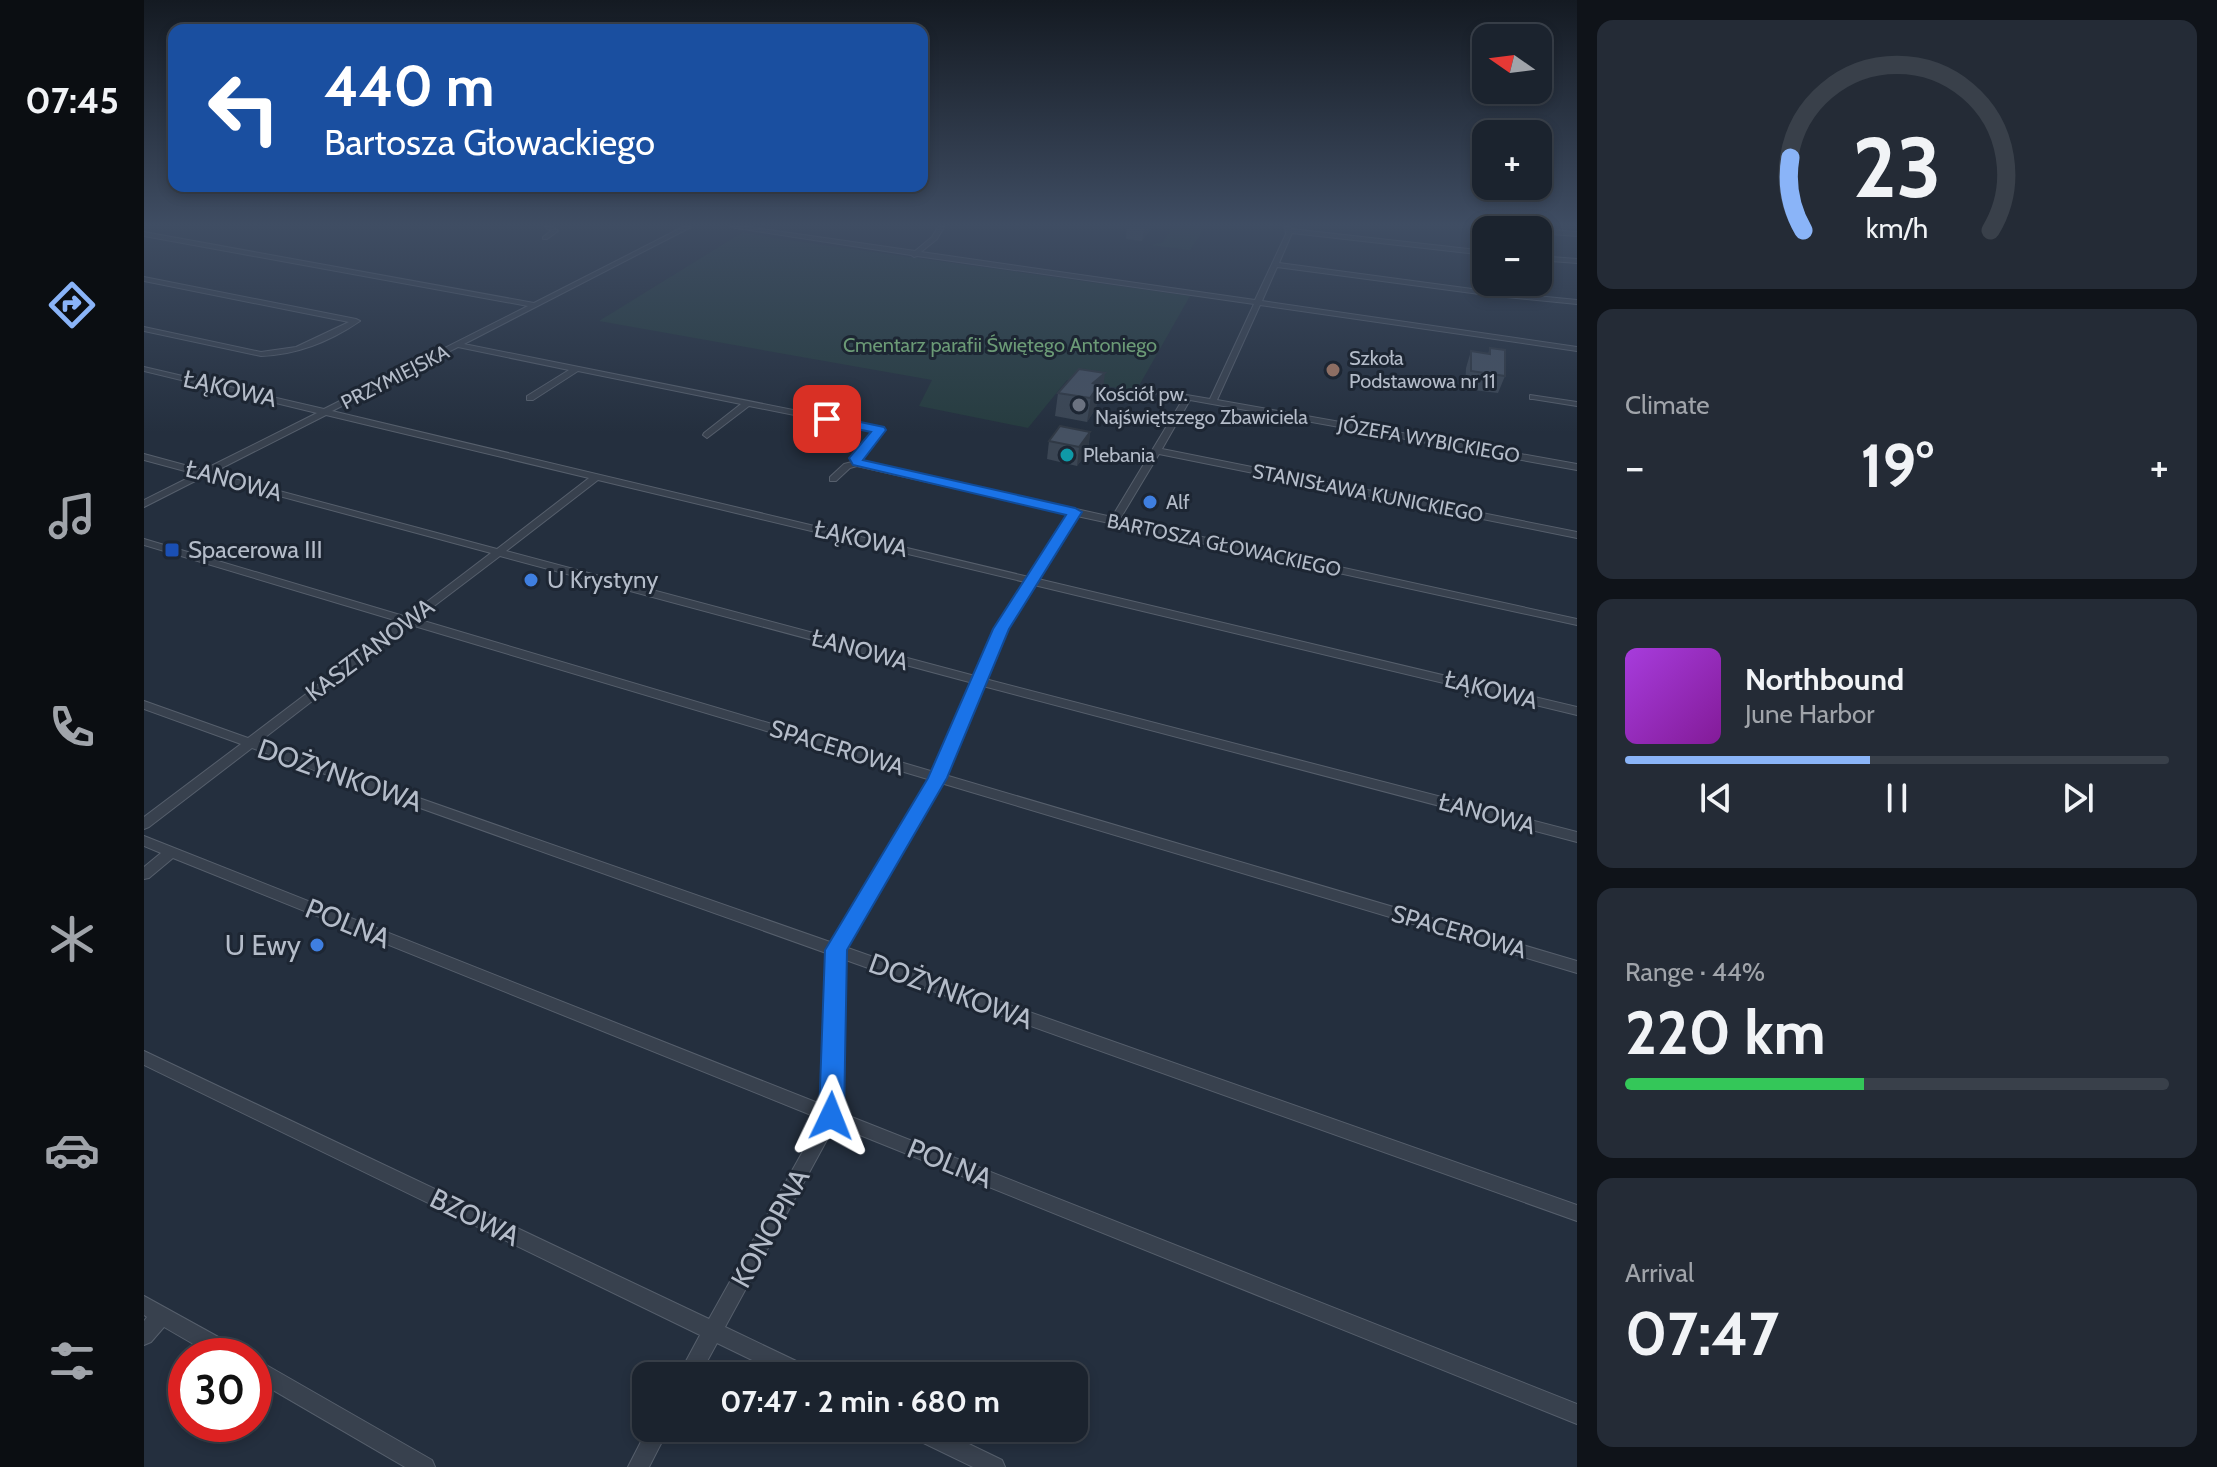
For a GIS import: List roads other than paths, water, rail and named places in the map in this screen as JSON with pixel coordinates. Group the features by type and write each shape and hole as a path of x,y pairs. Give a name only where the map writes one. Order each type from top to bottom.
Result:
{"street":[{"path":"144,329 261,354 278,354 299,350 356,321 227,295"},
{"path":"483,295 536,305"},
{"name":"PRZYMIEJSKA","path":"144,504 555,295"},
{"path":"1205,295 1577,349"},
{"path":"1213,401 1262,295"},
{"path":"1512,295 1577,302"},
{"path":"458,345 880,430 855,458 857,463 847,466 833,479"},
{"name":"ŁĄKOWA","path":"144,369 1577,711"},
{"path":"530,398 576,369"},
{"name":"JÓZEFA WYBICKIEGO","path":"1140,389 1577,467"},
{"path":"1115,520 1159,451 1188,397"},
{"path":"1533,397 1577,404"},
{"path":"707,435 748,403"},
{"name":"STANISŁAWA KUNICKIEGO","path":"1159,451 1577,535"},
{"name":"ŁANOWA","path":"144,457 979,681 1577,837"},
{"name":"BARTOSZA GŁOWACKIEGO","path":"857,463 1577,622"},
{"name":"KASZTANOWA","path":"144,824 596,477"},
{"name":"KONOPNA","path":"695,1362 831,1116 836,950 938,778 1001,629 1075,512"},
{"name":"SPACEROWA","path":"144,542 1577,967"},
{"name":"DOŻYNKOWA","path":"144,705 1577,1213"},
{"name":"POLNA","path":"144,841 1577,1414"},
{"path":"144,874 171,852"},
{"name":"BZOWA","path":"144,1058 777,1362"},
{"path":"144,1305 202,1338"},
{"path":"144,1335 162,1315"},
{"path":"272,1378 425,1467"},
{"path":"638,1467 651,1442"},
{"path":"943,1442 995,1467"}],"place":[{"name":"Szkoła Podstawowa nr 11","path":"1333,370"},
{"name":"Kościół pw. Najświętszego Zbawiciela","path":"1079,405"},
{"name":"Plebania","path":"1067,455"},
{"name":"Alf","path":"1150,502"},
{"name":"Spacerowa III","path":"172,550"},
{"name":"U Krystyny","path":"531,580"},
{"name":"U Ewy","path":"317,945"}],"park label":[{"name":"Cmentarz parafii Świętego Antoniego","path":"1000,345"}]}
